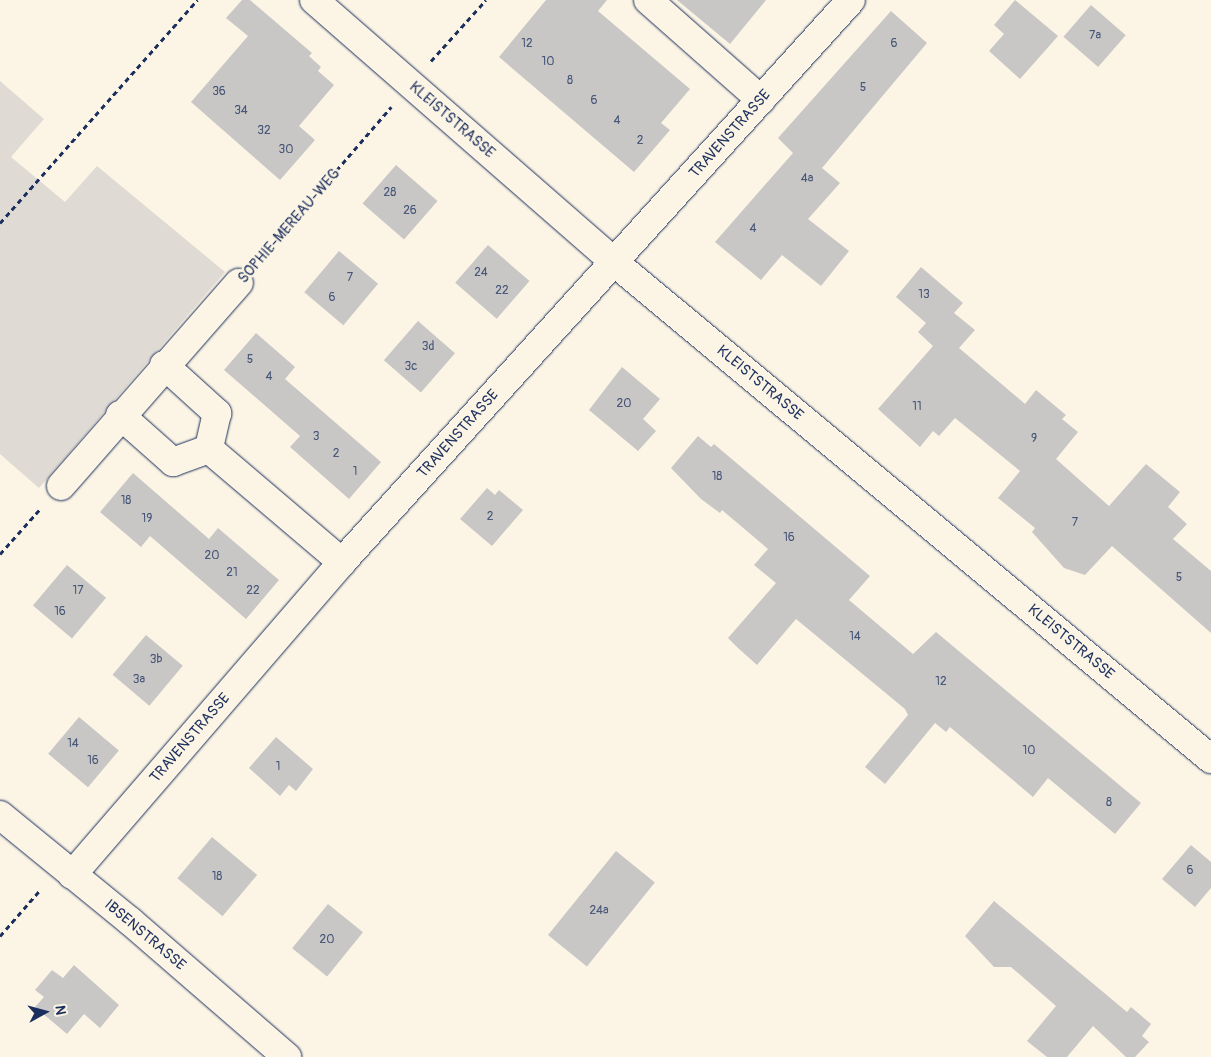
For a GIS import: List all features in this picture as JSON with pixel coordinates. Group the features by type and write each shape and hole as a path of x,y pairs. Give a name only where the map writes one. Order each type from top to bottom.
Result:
{"street":[{"name":"KLEISTSTRASSE","path":"314,0 614,262 1211,759"},
{"path":"648,0 761,100"},
{"name":"TRAVENSTRASSE","path":"67,871 342,562 851,0"},
{"name":"SOPHIE-MEREAU-WEG","path":"61,486 164,365 240,283"},
{"path":"164,365 217,413 209,449"},
{"path":"120,415 174,462 209,449"},
{"path":"209,449 342,562"},
{"name":"IBSENSTRASSE","path":"0,815 287,1057"}],"path":[{"path":"0,224 197,0"},
{"name":"SOPHIE-MEREAU-WEG","path":"240,283 486,0"},
{"path":"0,554 61,486"},
{"path":"0,936 67,871"}],"shaded area":[{"path":"0,81 44,119 11,157 65,202 97,166 225,272 39,488 0,454"}],"building":[{"path":"242,0 250,0 312,53 309,56 321,67 318,71 334,85 299,126 315,140 280,180 191,102 248,36 226,18"},
{"path":"546,0 607,0 598,11 690,89 661,123 670,130 634,172 499,57"},
{"path":"677,0 766,0 730,44"},
{"path":"1015,0 1058,36 1020,79 989,51 1004,34 994,25"},
{"path":"1091,5 1126,35 1098,67 1063,37"},
{"path":"891,11 927,43 822,168 840,183 808,219 849,251 821,286 782,255 761,280 715,242 793,153 778,138"},
{"path":"396,165 438,201 404,240 363,203"},
{"path":"488,245 530,281 497,319 455,283"},
{"path":"339,251 378,284 343,325 304,292"},
{"path":"921,267 963,303 954,313 975,330 959,348 1025,404 1036,390 1066,415 1062,419 1078,432 1056,459 1109,506 1146,464 1180,492 1168,507 1187,524 1173,539 1211,571 1211,633 1112,546 1085,575 1064,568 1032,532 1035,528 998,498 1020,471 955,418 939,436 933,431 920,447 878,409 933,346 918,332 926,323 896,297"},
{"path":"418,321 455,353 421,392 384,360"},
{"path":"256,333 295,367 285,379 381,462 349,499 290,447 300,436 224,370"},
{"path":"622,367 660,399 643,419 656,431 638,451 589,410"},
{"path":"698,436 711,447 714,444 870,576 849,600 913,654 936,632 1141,803 1115,834 1048,778 1033,797 950,727 946,732 935,723 885,784 865,767 908,715 905,709 796,619 757,665 738,648 728,638 776,583 754,565 768,549 722,510 720,513 701,499 671,468"},
{"path":"133,473 209,539 218,528 279,580 246,619 150,536 141,547 100,512"},
{"path":"487,488 495,495 499,490 523,510 492,546 460,519"},
{"path":"67,565 106,598 72,638 33,606"},
{"path":"146,635 183,666 149,706 113,675"},
{"path":"79,717 119,750 88,787 48,754"},
{"path":"276,737 313,769 296,791 289,785 280,796 249,768"},
{"path":"212,837 257,875 222,916 177,878"},
{"path":"1191,845 1211,862 1211,888 1195,907 1162,879"},
{"path":"616,851 655,882 587,966 548,935"},
{"path":"994,901 1127,1012 1131,1007 1151,1024 1142,1036 1149,1042 1135,1057 1126,1057 1093,1026 1067,1057 1047,1057 1027,1041 1056,1006 1011,967 994,967 965,936"},
{"path":"328,904 363,932 327,977 292,948"},
{"path":"74,965 119,1005 100,1028 84,1014 67,1034 35,1007 44,997 35,990 52,970 63,978"}]}
